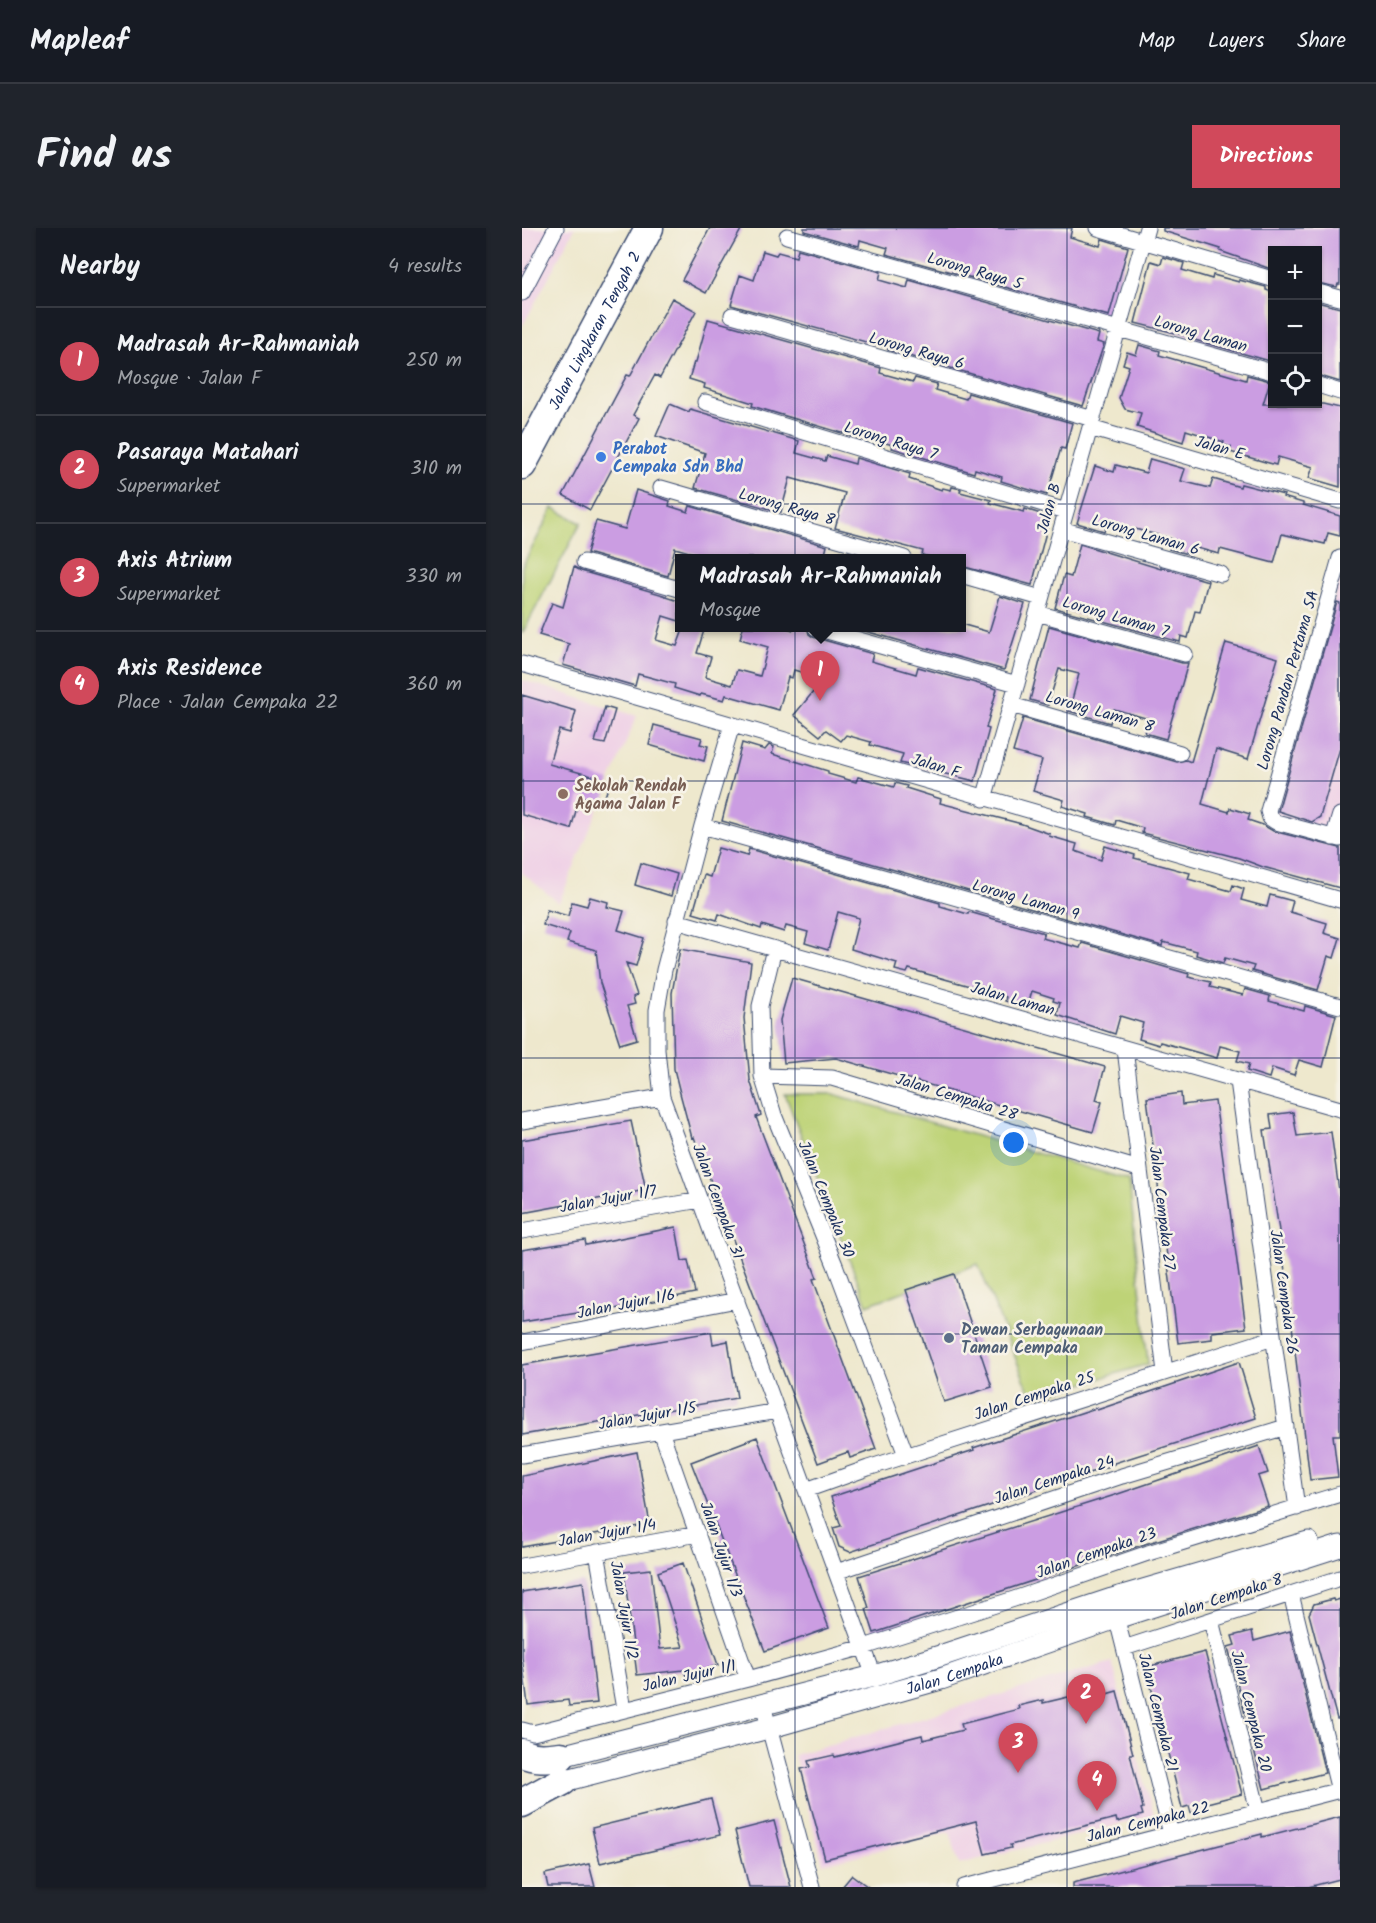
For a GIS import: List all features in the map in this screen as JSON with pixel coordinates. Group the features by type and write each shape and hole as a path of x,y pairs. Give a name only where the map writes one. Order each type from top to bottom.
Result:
{"highway":[{"name":"Jalan Lingkaran Tengah 2","path":"522,425 628,228"},
{"name":"Jalan Lingkaran Tengah 2","path":"522,465 649,228"},
{"path":"522,1753 545,1759 562,1768"},
{"path":"522,1788 562,1768"},
{"path":"522,1803 562,1768"}],"main road":[{"name":"Jalan Cempaka","path":"562,1768 768,1728 941,1679 1114,1609 1340,1532"},
{"name":"Jalan Cempaka","path":"562,1768 763,1705 1340,1546"}],"street":[{"path":"522,293 556,228"},
{"path":"1098,228 1145,235 1268,278"},
{"name":"Jalan B","path":"984,799 1145,235"},
{"name":"Lorong Raya 5","path":"788,236 1119,328"},
{"path":"1322,293 1340,298"},
{"name":"Lorong Raya 6","path":"732,315 1091,424"},
{"name":"Lorong Laman","path":"1119,328 1268,371"},
{"path":"1322,387 1340,392"},
{"name":"Lorong Raya 7","path":"705,402 1066,511"},
{"name":"Jalan E","path":"1091,424 1340,501"},
{"name":"Lorong Raya 8","path":"661,488 890,554"},
{"name":"Lorong Laman 6","path":"1061,529 1221,574"},
{"name":"Lorong Pandan Pertama 5A","path":"1337,838 1276,822 1270,818 1268,811 1340,558"},
{"path":"584,562 675,588"},
{"path":"966,577 1039,606"},
{"name":"Lorong Laman 7","path":"1039,606 1185,654"},
{"path":"834,632 1017,684"},
{"name":"Jalan F","path":"522,664 1340,900"},
{"name":"Lorong Laman 8","path":"1011,705 1180,753"},
{"name":"Jalan Cempaka 31","path":"732,725 702,826 664,970 657,1010 657,1050 662,1097 874,1676"},
{"path":"1337,838 1340,814"},
{"name":"Lorong Laman 9","path":"702,826 1340,1006"},
{"name":"Jalan Laman","path":"676,921 1340,1109"},
{"name":"Jalan Cempaka 30","path":"774,949 760,1006 762,1077 774,1115 835,1265 906,1455"},
{"name":"Jalan Cempaka 27","path":"1125,1049 1165,1372"},
{"name":"Jalan Cempaka 28","path":"762,1077 832,1078 1139,1169"},
{"name":"Jalan Cempaka 26","path":"1238,1081 1297,1508"},
{"path":"522,1121 662,1097"},
{"name":"Jalan Jujur 1/7","path":"522,1231 700,1200"},
{"name":"Jalan Jujur 1/6","path":"522,1342 736,1300"},
{"name":"Jalan Cempaka 25","path":"806,1490 906,1455 1273,1338"},
{"name":"Jalan Jujur 1/5","path":"522,1455 777,1411"},
{"name":"Jalan Cempaka 24","path":"836,1572 1122,1476 1286,1427"},
{"name":"Jalan Jujur 1/3","path":"662,1431 748,1679"},
{"name":"Jalan Cempaka 23","path":"864,1647 1148,1553 1340,1494"},
{"name":"Jalan Jujur 1/4","path":"522,1566 698,1534"},
{"name":"Jalan Jujur 1/2","path":"597,1552 624,1709"},
{"name":"Jalan Cempaka 8","path":"1124,1648 1340,1578"},
{"path":"1291,1594 1340,1791"},
{"name":"Jalan Cempaka 21","path":"1114,1609 1171,1834"},
{"name":"Jalan Cempaka 20","path":"1211,1620 1258,1811"},
{"name":"Jalan Jujur 1/1","path":"522,1730 533,1733 748,1679 864,1647"},
{"path":"763,1705 812,1887"},
{"name":"Jalan Cempaka 22","path":"964,1887 1340,1791"}],"shaded area":[{"path":"522,228 575,228 522,327"},
{"path":"1340,575 1340,819 1329,831 1277,817 1273,811"},
{"name":"Sekolah Rendah Agama Jalan F","path":"522,680 637,716 559,903 522,873"},
{"path":"1112,1662 1154,1816 959,1864 950,1832 823,1864 794,1755"}],"green space":[{"path":"553,508 581,523 522,634 522,567"},
{"path":"785,1094 833,1094 1129,1180 1148,1364 1032,1399 978,1264 867,1305"}],"building":[{"path":"710,228 742,228 706,293 682,280"},
{"path":"804,228 1072,228 1070,237 1100,246 1102,239 1128,247 1109,316 886,254 888,248 860,240 859,246 804,231"},
{"path":"1163,228 1340,228 1340,284 1337,287 1322,284 1322,246 1268,246 1268,268 1220,251 1221,249 1163,231"},
{"path":"798,249 881,272 879,280 907,288 909,280 1099,334 1097,342 1104,344 1083,406 888,350 888,348 731,305 740,275 754,280 763,251 796,257"},
{"path":"1163,257 1184,263 1182,270 1212,279 1213,275 1266,287 1268,291 1268,360 1135,323 1151,261 1161,264"},
{"path":"672,298 696,311 660,378 655,375 633,415 639,418 590,510 563,495 627,375 630,376"},
{"path":"1322,303 1340,308 1340,382 1322,377"},
{"path":"708,319 881,368 880,373 913,382 915,378 937,384 935,390 966,399 968,393 1072,423 1065,449 1061,448 1047,495 1001,481 1002,477 975,469 974,473 892,448 893,445 860,436 859,438 752,406 753,403 704,388 705,384 689,379"},
{"path":"1139,345 1160,351 1159,355 1246,380 1247,375 1268,380 1263,404 1268,404 1268,408 1322,408 1323,404 1340,408 1340,487 1309,478 1313,467 1278,457 1276,465 1230,452 1231,447 1223,445 1224,442 1186,430 1183,442 1137,427 1141,413 1125,409 1119,398 1129,366 1123,364 1127,352 1136,355"},
{"path":"670,404 689,412 690,409 799,441 796,453 825,461 827,456 855,464 856,458 910,474 909,479 942,490 943,488 951,490 952,487 961,489 960,492 991,500 990,503 1024,512 1025,509 1050,517 1032,585 966,567 966,554 922,554 923,551 835,528 845,493 790,478 781,512 695,488 705,453 656,436"},
{"path":"1150,459 1185,469 1181,481 1210,488 1213,479 1240,487 1241,484 1284,495 1283,497 1303,503 1303,505 1340,516 1340,536 1328,533 1325,544 1282,534 1274,563 1220,549 1219,554 1193,547 1191,555 1169,549 1172,539 1107,524 1104,531 1077,523 1095,466 1114,472 1116,465 1146,473"},
{"path":"636,490 670,501 669,506 688,512 690,506 827,546 825,554 696,554 675,548 668,576 587,553 596,521 625,529"},
{"path":"1080,544 1208,581 1200,612 1195,611 1188,638 1181,636 1180,642 1055,608 1064,575 1071,577"},
{"path":"574,567 667,596 675,600 675,620 663,616 656,640 677,646 682,632 703,632 697,653 711,657 705,677 732,685 737,670 760,676 768,647 740,639 742,632 808,632 813,637 873,654 871,661 916,674 918,667 997,689 975,781 900,763 903,754 870,745 871,742 846,735 841,741 826,730 820,736 794,715 824,679 794,670 792,678 788,677 779,710 726,695 724,700 701,694 700,696 674,688 675,684 638,674 635,686 563,665 569,644 539,635 552,603 563,607"},
{"path":"1000,596 1025,604 1004,670 869,632 966,632 966,625 989,632"},
{"path":"1337,602 1340,603 1340,748 1320,817 1312,822 1278,811"},
{"path":"1049,626 1188,663 1166,739 1145,733 1149,719 1114,709 1110,723 1069,711 1079,674 1059,669 1048,705 1030,700"},
{"path":"1226,643 1278,658 1248,759 1216,749 1202,804 1229,812 1230,808 1250,814 1248,820 1273,831 1340,848 1340,888 1239,858 1142,833 1143,828 1116,820 1115,825 1087,817 1088,814 1062,806 1064,800 1033,791 1042,760 1013,752 1023,718 1177,762 1186,760 1191,762"},
{"path":"522,695 576,711 570,733 559,730 549,764 610,781 603,803 580,796 571,829 522,815"},
{"path":"605,707 615,710 605,744 595,742"},
{"path":"654,725 702,738 700,744 708,746 704,761 649,745"},
{"path":"742,743 765,750 769,745 774,747 772,754 856,782 858,777 894,787 895,783 907,786 906,788 941,799 940,803 1022,824 1050,834 1049,836 1077,844 1075,851 1101,860 1105,846 1135,855 1134,858 1190,873 1188,879 1231,891 1233,885 1244,889 1241,900 1267,907 1270,895 1293,901 1290,912 1327,923 1324,933 1340,938 1334,958 1328,956 1318,990 1252,971 1254,966 1225,958 1223,963 1196,955 1197,951 1163,942 1162,946 722,821"},
{"path":"718,848 747,856 749,849 940,903 940,906 968,914 969,912 1044,933 1042,938 1080,948 1082,943 1189,974 1188,977 1211,982 1210,987 1243,995 1245,989 1270,996 1269,1001 1304,1011 1305,1006 1336,1015 1323,1067 1299,1060 1294,1075 1272,1068 1269,1078 1247,1071 1249,1064 1237,1061 1240,1051 1220,1046 1217,1058 1160,1042 1159,1045 1139,1039 1143,1023 1120,1016 1115,1034 1057,1015 1060,1003 1053,1001 1054,998 1032,991 1027,1007 1005,1001 1006,997 984,990 909,969 907,973 895,970 897,963 851,949 859,918 838,912 828,950 805,943 808,932 786,926 784,932 762,925 761,929 719,914 717,920 693,913 704,875 710,877"},
{"path":"641,863 677,874 671,896 635,885"},
{"path":"590,897 608,902 607,907 624,911 618,930 644,938 636,966 626,963 637,995 633,997 635,1004 627,1006 637,1039 620,1044 600,983 596,950 567,942 570,933 543,925 547,910 568,916 572,902 587,906"},
{"path":"680,949 751,962 744,1018 750,1080 761,1115 756,1117 817,1278 813,1279 876,1449 850,1458 848,1452 818,1463 694,1137 692,1138 674,1069 672,993"},
{"path":"792,978 1105,1067 1096,1100 1102,1102 1093,1132 836,1058 784,1063 780,1020"},
{"path":"1181,1093 1182,1105 1215,1101 1246,1328 1212,1332 1212,1339 1178,1343 1147,1098"},
{"path":"1293,1112 1297,1136 1331,1132 1340,1198 1340,1435 1333,1435 1338,1477 1310,1480 1288,1291 1264,1130 1272,1129 1270,1115"},
{"path":"631,1121 646,1190 522,1213 522,1140"},
{"path":"676,1227 682,1261 688,1260 695,1293 609,1310 608,1308 522,1322 522,1250 585,1240 586,1245"},
{"name":"Dewan Serbagunaan Taman Cempaka","path":"954,1274 992,1387 944,1402 906,1290"},
{"path":"711,1332 713,1344 728,1341 737,1398 522,1435 522,1365"},
{"path":"1239,1362 1256,1418 850,1552 839,1547 833,1528 841,1526 831,1497 974,1450 973,1448 1096,1408 1097,1410"},
{"path":"757,1437 829,1628 765,1651 691,1462"},
{"path":"1259,1446 1268,1473 1258,1476 1268,1506 874,1633 859,1576 1115,1495"},
{"path":"637,1452 650,1524 522,1547 522,1476"},
{"path":"683,1563 718,1665 686,1676 684,1670 637,1675 624,1572 651,1569 660,1649 683,1647 658,1572"},
{"path":"583,1582 597,1703 569,1706 568,1700 528,1705 522,1657 522,1592"},
{"path":"1333,1599 1334,1601 1340,1599 1340,1719 1337,1719 1309,1614 1314,1604"},
{"path":"1252,1631 1254,1641 1290,1631 1325,1773 1264,1789 1228,1647 1235,1645 1232,1636"},
{"path":"1205,1652 1242,1794 1207,1803 1209,1808 1191,1813 1189,1806 1182,1808 1146,1667"},
{"path":"1102,1689 1103,1695 1117,1691 1133,1754 1130,1754 1143,1815 1117,1822 1116,1818 1010,1845 1011,1848 985,1854 976,1821 825,1859 801,1769 810,1767 808,1761 834,1755 835,1757 922,1735 923,1740 963,1730 961,1724 1019,1709 1018,1706 1043,1700 1043,1703"},
{"path":"711,1799 720,1835 600,1863 592,1828"},
{"path":"1340,1817 1340,1879 1308,1887 1073,1887 1073,1883 1262,1834 1262,1837"},
{"path":"774,1821 791,1887 749,1887 735,1831"},
{"path":"589,1864 595,1887 548,1887 545,1874"},
{"path":"852,1875 868,1887 842,1887"}],"place":[{"name":"Perabot Cempaka Sdn Bhd","path":"601,457"},
{"name":"Madrasah Ar-Rahmaniah","path":"820,701"},
{"name":"Sekolah Rendah Agama Jalan F","path":"563,794"},
{"name":"Dewan Serbagunaan Taman Cempaka","path":"949,1338"},
{"name":"Pasaraya Matahari","path":"1086,1724"},
{"name":"Axis Atrium","path":"1018,1773"},
{"name":"Axis Residence","path":"1097,1811"}]}
